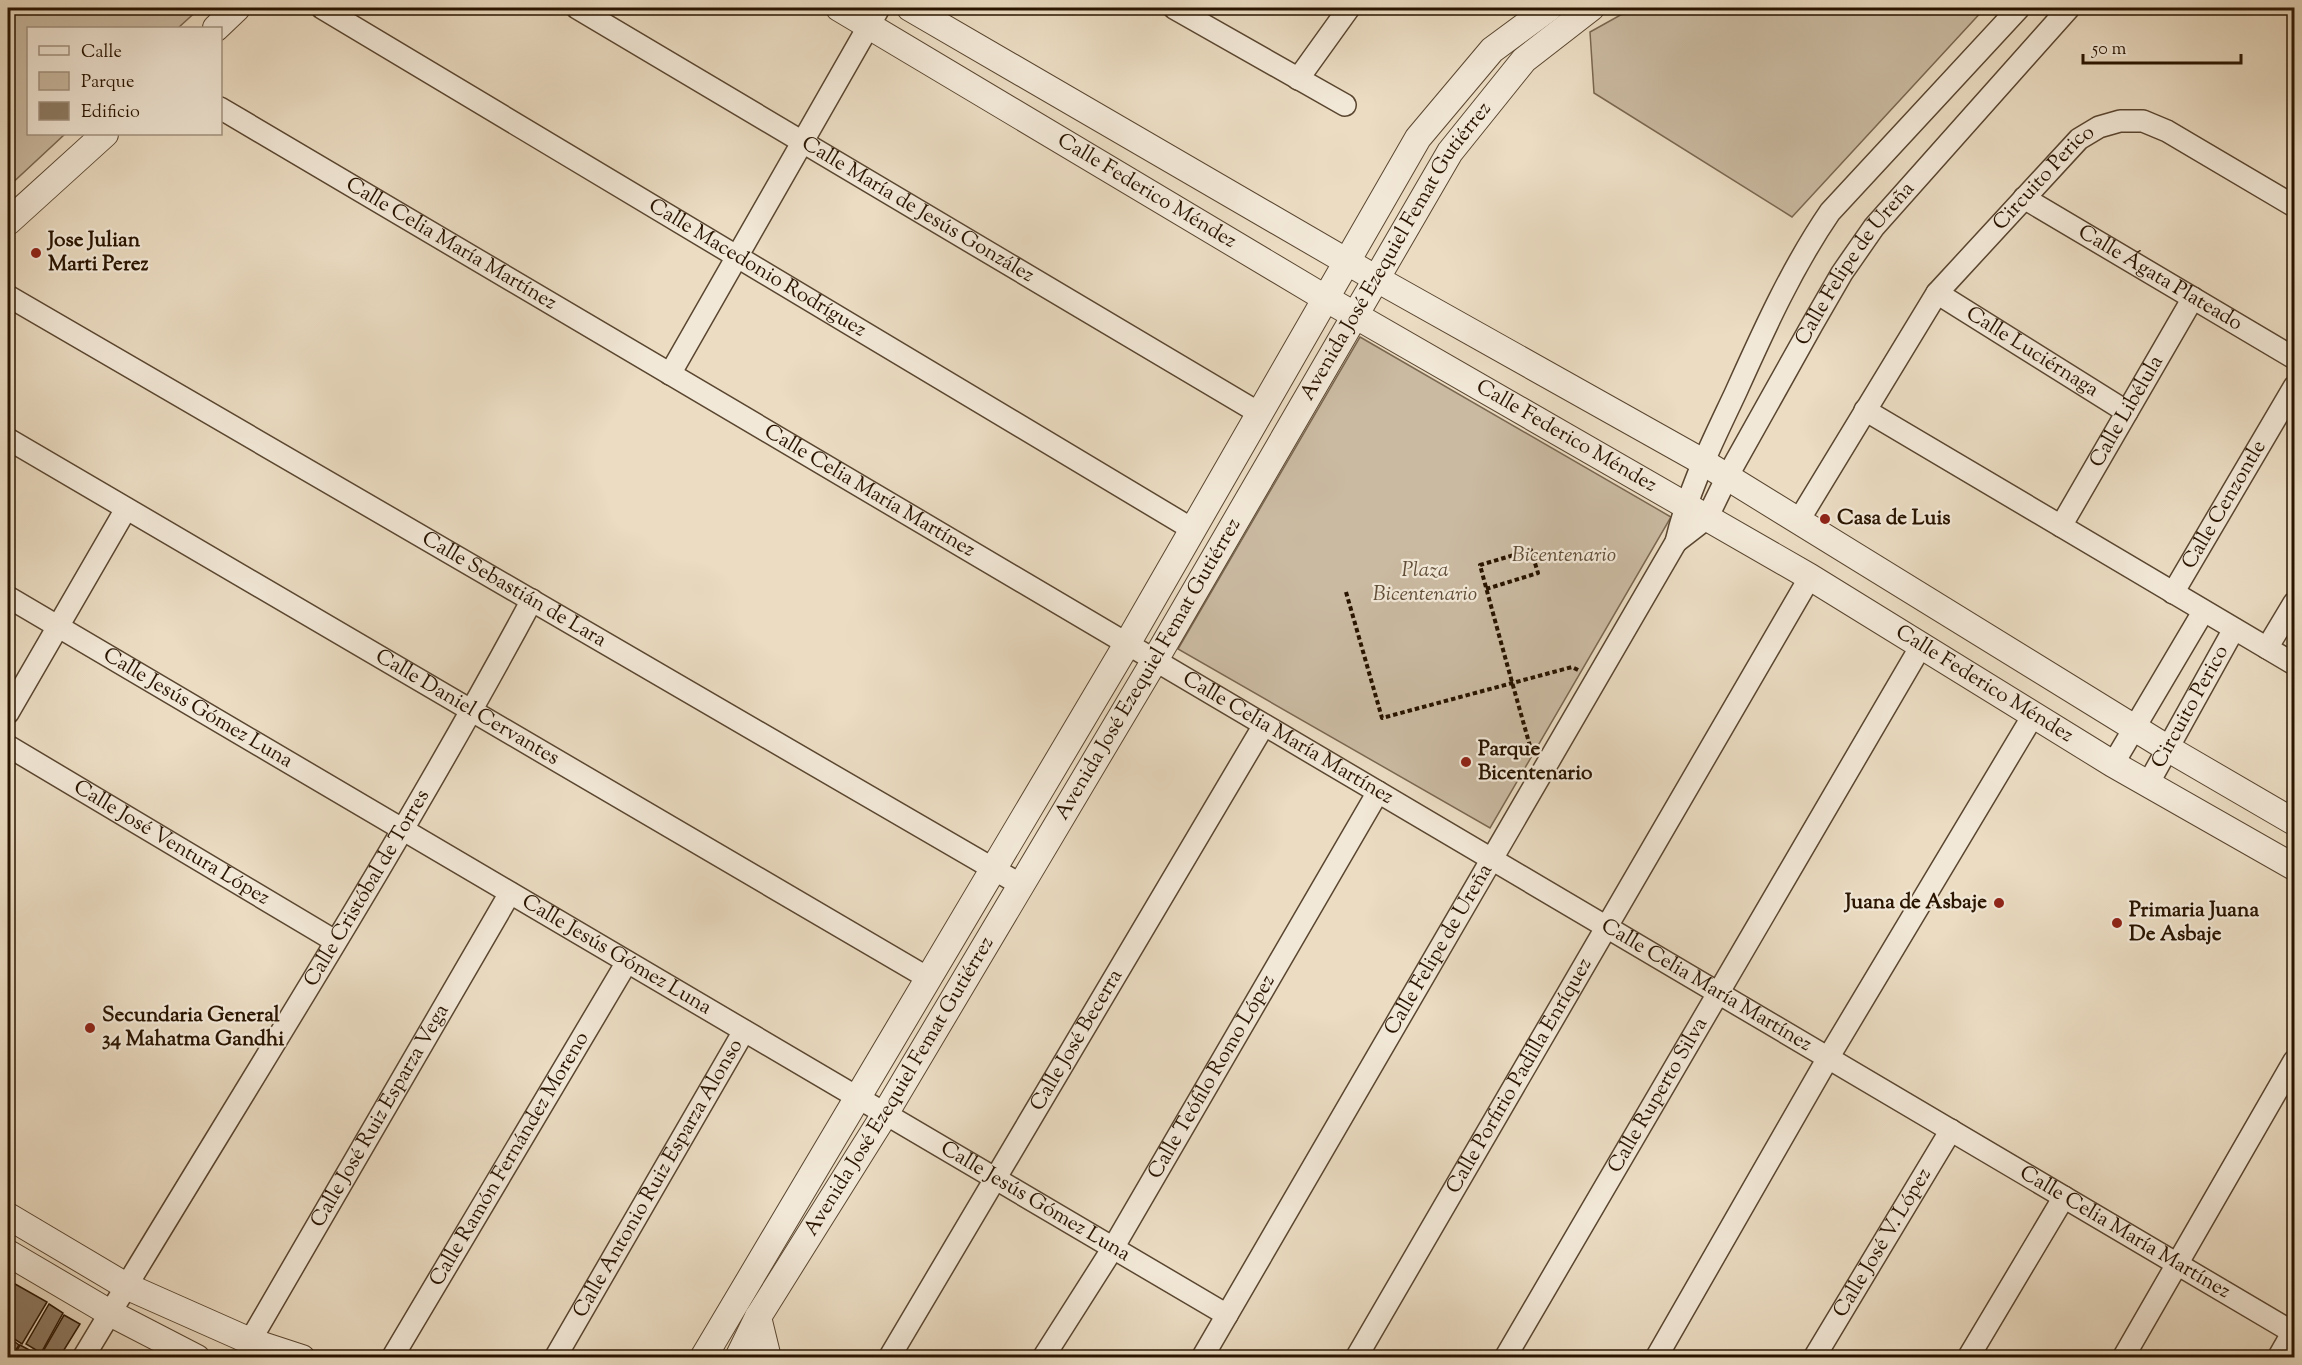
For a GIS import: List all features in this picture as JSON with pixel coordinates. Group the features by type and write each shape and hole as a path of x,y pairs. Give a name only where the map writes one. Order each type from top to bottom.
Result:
{"street":[{"path":"217,27 237,8"},
{"name":"Calle Macedonio Rodríguez","path":"322,8 1192,528"},
{"name":"Calle María de Jesús González","path":"577,8 1259,413"},
{"name":"Calle Federico Méndez","path":"839,8 874,17 1325,297 1810,577 2113,764 2295,867"},
{"name":"Calle Federico Méndez","path":"910,8 1375,278 1703,462 2168,748 2295,822"},
{"path":"1174,8 1346,105"},
{"path":"1298,79 1349,8"},
{"name":"Avenida José Ezequiel Femat Gutiérrez","path":"702,1358 859,1098 1127,644 1418,138 1492,50 1549,8"},
{"name":"Avenida José Ezequiel Femat Gutiérrez","path":"738,1358 758,1317 885,1114 1155,660 1450,152 1524,60 1592,8"},
{"name":"Calle Felipe de Ureña","path":"1202,1358 1676,542 1685,504 1703,462 1768,322 1812,237 1830,212 2019,8"},
{"name":"Calle Felipe de Ureña","path":"1676,542 1707,518 1727,477 1842,273 1874,227 2070,8"},
{"path":"670,374 874,17"},
{"name":"Calle Celia María Martínez","path":"222,109 2294,1332"},
{"name":"Circuito Perico","path":"1799,520 1937,293 2079,139 2109,124 2143,121 2167,131 2295,206"},
{"path":"8,222 104,135"},
{"name":"Calle Ágata Plateado","path":"2024,198 2295,358"},
{"name":"Calle Luciérnaga","path":"1937,293 2127,412"},
{"name":"Calle Sebastián de Lara","path":"8,296 1021,885"},
{"name":"Calle Libélula","path":"2061,526 2193,298"},
{"name":"Calle Cenzontle","path":"2173,593 2295,387"},
{"name":"Circuito Perico","path":"1865,410 2203,612 2295,664"},
{"name":"Calle Daniel Cervantes","path":"8,439 928,978"},
{"path":"8,713 126,509"},
{"name":"Calle Porfirio Padilla Enríquez","path":"1356,1358 1810,577"},
{"name":"Calle Jesús Gómez Luna","path":"8,597 1227,1315"},
{"name":"Calle Cristóbal de Torres","path":"84,1358 403,829 472,711 532,600"},
{"path":"2267,648 2295,603"},
{"name":"Circuito Perico","path":"2113,764 2203,612"},
{"name":"Circuito Perico","path":"2148,784 2234,629"},
{"name":"Calle Ruperto Silva","path":"1505,1358 1921,646"},
{"path":"1656,1358 1828,1058 2034,714"},
{"name":"Calle José Becerra","path":"889,1358 1264,725"},
{"name":"Calle José Ventura López","path":"8,747 334,941"},
{"name":"Calle Teófilo Romo López","path":"1043,1358 1113,1248 1378,792"},
{"name":"Calle José Ruiz Esparza Vega","path":"250,1341 510,893"},
{"name":"Calle Ramón Fernández Moreno","path":"392,1358 627,962"},
{"name":"Calle Antonio Ruiz Esparza Alonso","path":"555,1358 744,1031"},
{"path":"2123,1358 2295,1060"},
{"name":"Calle José V. López","path":"1814,1358 1951,1130"},
{"path":"1968,1358 2064,1197"},
{"path":"8,1216 126,1286 250,1341 302,1358"},
{"path":"8,1253 110,1313 197,1358"},
{"path":"758,1317 768,1358"},
{"path":"2278,1358 2294,1332"}],"path":[{"path":"1486,589 1538,573 1531,550 1480,565 1486,589 1530,746 1551,758"},
{"path":"1346,592 1382,718 1572,667 1597,679"}],"green space":[{"path":"8,8 200,8 179,27 27,27 27,135 64,135 8,187"},
{"path":"1633,8 1985,8 1792,217 1594,93 1590,32"},
{"name":"Plaza Bicentenario","path":"1360,337 1671,517 1490,828 1178,649"}],"building":[{"path":"8,1280 47,1302 22,1344 8,1335"},
{"path":"49,1304 63,1313 41,1353 26,1344"},
{"path":"64,1315 80,1324 59,1358 49,1358 42,1353"},
{"path":"8,1337 19,1345 12,1356 8,1353"},
{"path":"20,1345 44,1358 13,1357"}],"waterway":[{"path":"8,19 18,8"}],"place":[{"name":"Jose Julian Marti Perez","path":"36,253"},
{"name":"Casa de Luis","path":"1825,519"},
{"name":"Parque Bicentenario","path":"1466,762"},
{"name":"Juana de Asbaje","path":"1999,903"},
{"name":"Primaria Juana De Asbaje","path":"2117,923"},
{"name":"Secundaria General 34 Mahatma Gandhi","path":"90,1028"}],"park label":[{"name":"Bicentenario","path":"1564,556"}]}
